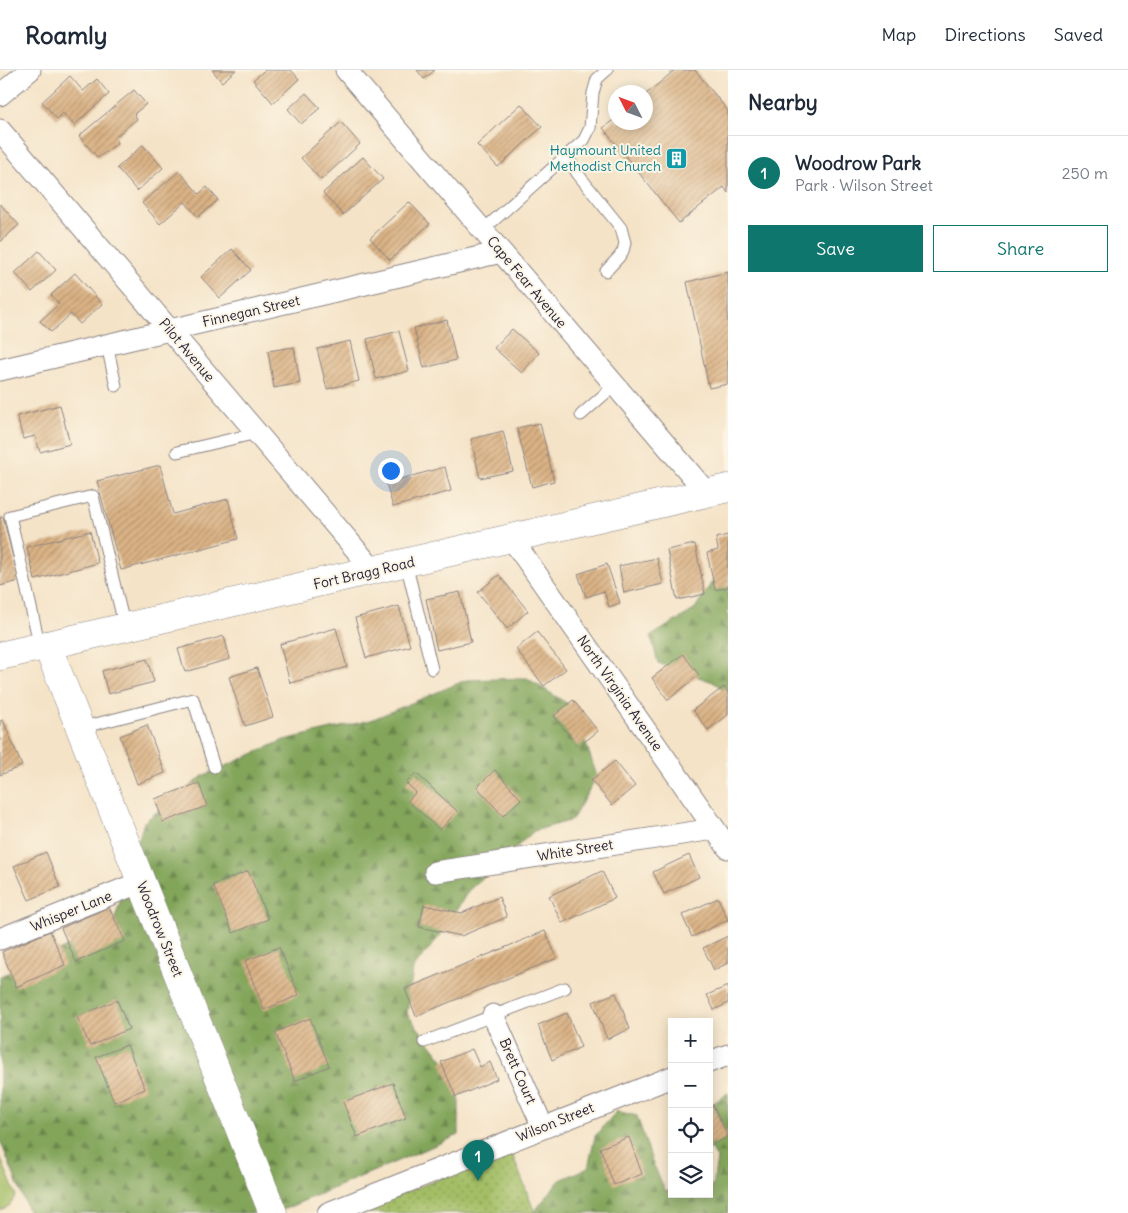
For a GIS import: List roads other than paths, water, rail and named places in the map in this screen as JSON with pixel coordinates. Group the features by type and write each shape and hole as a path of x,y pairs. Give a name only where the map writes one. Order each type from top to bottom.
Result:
{"main road":[{"name":"Fort Bragg Road","path":"0,656 718,491"},
{"name":"Woodrow Street","path":"44,646 80,728 273,1213"}],"street":[{"path":"0,96 30,70"},
{"name":"Cape Fear Avenue","path":"346,70 615,385 718,491"},
{"name":"Pilot Avenue","path":"0,130 374,571"},
{"name":"Finnegan Street","path":"0,370 502,252"},
{"name":"North Virginia Avenue","path":"512,539 728,848"},
{"name":"White Street","path":"435,872 714,829"},
{"name":"Whisper Lane","path":"0,939 141,882"},
{"name":"Brett Court","path":"493,1016 543,1127"},
{"path":"713,1061 728,1055"},
{"name":"Wilson Street","path":"328,1213 668,1079"}],"lane":[{"path":"483,230 584,140 590,128 596,79 607,70"},
{"path":"567,156 577,173 622,228 623,251 606,271"},
{"path":"107,345 116,386"},
{"path":"581,415 615,385"},
{"path":"177,452 257,433"},
{"path":"44,646 10,516 93,496 125,628"},
{"path":"406,563 432,669"},
{"path":"80,728 193,698 214,768"},
{"path":"424,1042 565,988"}],"place":[{"name":"Haymount United Methodist Church","path":"677,158"},
{"name":"Woodrow Park","path":"478,1181"}]}
